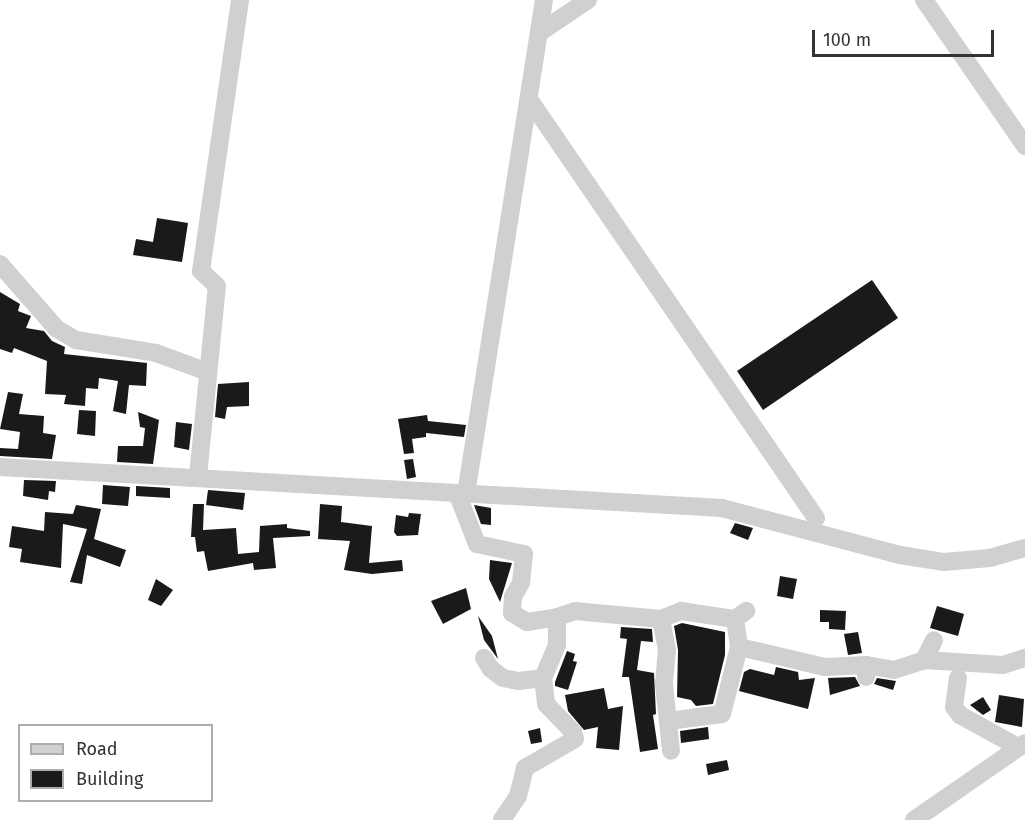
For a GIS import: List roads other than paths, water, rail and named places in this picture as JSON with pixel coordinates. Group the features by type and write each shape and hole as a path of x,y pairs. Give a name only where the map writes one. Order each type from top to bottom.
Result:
{"street":[{"path":"198,476 218,286 201,270 240,0"},
{"path":"544,0 461,493 477,544 528,550 521,583 513,597 512,613 527,622 557,617 575,611 661,619 681,611 741,615 739,648 722,714 668,721"},
{"path":"539,33 588,0"},
{"path":"924,0 1025,146"},
{"path":"529,99 816,518"},
{"path":"0,264 57,329 76,340 156,353 208,372"},
{"path":"0,467 198,476 722,508 900,555 944,562 990,558 1025,548"},
{"path":"502,820 518,796 525,768 575,739 573,732 546,704 543,678 557,645 557,617"},
{"path":"661,619 667,649 664,684 671,751"},
{"path":"924,660 934,640"},
{"path":"739,648 825,667 866,671 894,670 924,660 1004,665 1025,658"},
{"path":"484,658 491,669 503,678 519,681 543,678"},
{"path":"914,820 1021,745 960,714 954,707 958,678"}]}
